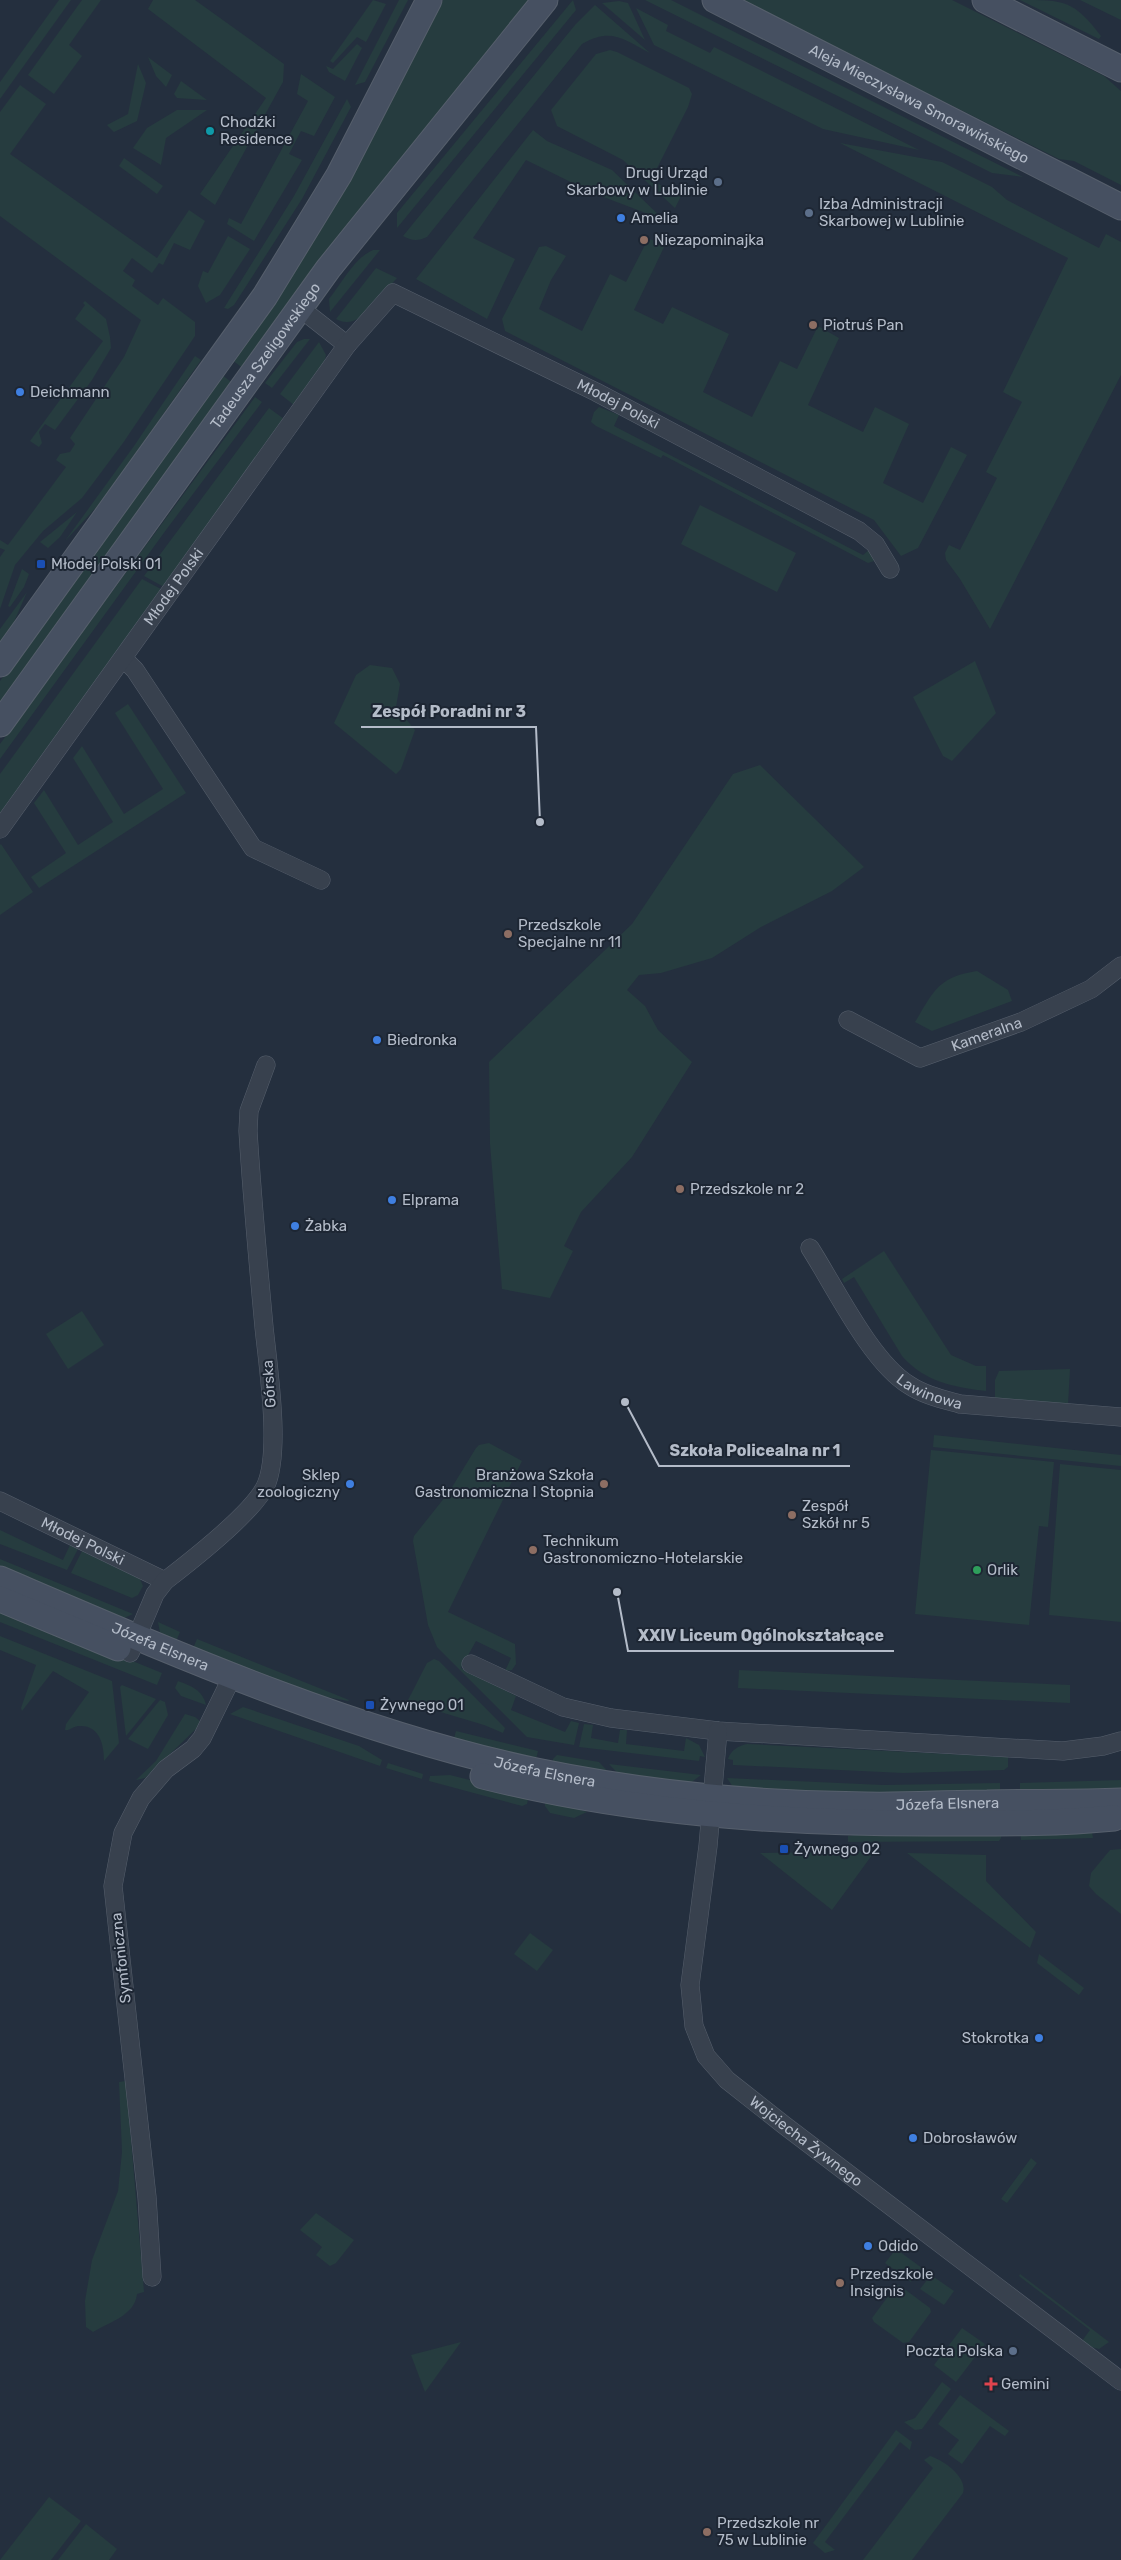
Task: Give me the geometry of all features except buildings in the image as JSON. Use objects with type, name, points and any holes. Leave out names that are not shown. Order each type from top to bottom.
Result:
[{"type":"street","points":[[0,664],[170,430],[278,275],[339,175],[429,0]]},
{"type":"street","name":"Tadeusza Szeligowskiego","points":[[0,724],[328,269],[545,0]]},
{"type":"street","name":"Aleja Mieczysława Smorawińskiego","points":[[716,0],[1121,207]]},
{"type":"street","points":[[985,0],[1110,64]]},
{"type":"street","name":"Młodej Polski","points":[[0,829],[347,345],[394,293],[553,371],[859,531],[875,544],[890,569]]},
{"type":"street","points":[[300,308],[347,345]]},
{"type":"street","points":[[123,658],[134,670],[253,848],[321,880]]},
{"type":"street","name":"Kameralna","points":[[848,1020],[920,1058],[1020,1022],[1091,989],[1121,966]]},
{"type":"street","name":"Górska","points":[[133,1645],[155,1594],[166,1581],[248,1509],[266,1485],[272,1468],[273,1450],[269,1382],[248,1131],[249,1111],[266,1065]]},
{"type":"street","name":"Lawinowa","points":[[810,1248],[872,1349],[896,1376],[920,1392],[960,1404],[1121,1417]]},
{"type":"street","name":"Młodej Polski","points":[[0,1501],[166,1581]]},
{"type":"street","name":"Józefa Elsnera","points":[[0,1579],[133,1645]]},
{"type":"street","name":"Józefa Elsnera","points":[[0,1599],[133,1645],[229,1685],[395,1749],[498,1780],[577,1797],[711,1806],[839,1822],[971,1822],[1121,1817]]},
{"type":"street","points":[[471,1664],[556,1704],[584,1713],[718,1731],[1063,1750],[1103,1746],[1121,1741]]},
{"type":"street","name":"Symfoniczna","points":[[152,2277],[147,2197],[113,1886],[123,1833],[141,1798],[166,1769],[193,1749],[202,1738],[229,1685]]},
{"type":"street","name":"Wojciecha Żywnego","points":[[718,1731],[690,1985],[694,2026],[710,2063],[784,2125],[1121,2381]]},
{"type":"street","name":"Józefa Elsnera","points":[[711,1806],[866,1806],[1121,1801]]},
{"type":"green space","points":[[59,0],[71,0],[0,99],[0,82]]},
{"type":"green space","points":[[82,0],[101,0],[69,45],[82,56],[54,94],[28,75]]},
{"type":"green space","points":[[153,0],[195,0],[284,64],[283,82],[215,205],[200,194],[266,98],[148,9]]},
{"type":"green space","points":[[373,0],[386,4],[366,42],[357,37],[333,63],[330,61]]},
{"type":"green space","points":[[399,0],[408,0],[365,82],[355,85]]},
{"type":"green space","points":[[443,0],[530,0],[244,369],[232,360],[359,159]]},
{"type":"green space","points":[[573,0],[576,10],[397,228],[397,213]]},
{"type":"green space","points":[[645,0],[671,0],[1023,177],[992,173]]},
{"type":"green space","points":[[740,0],[952,0],[1104,76],[1121,91],[1121,185],[1074,161],[1059,159]]},
{"type":"green space","points":[[1020,0],[1067,4],[1083,15],[1101,36],[1099,39]]},
{"type":"green space","points":[[1080,0],[1121,0],[1121,20]]},
{"type":"green space","points":[[619,1],[628,3],[645,40],[602,3]]},
{"type":"green space","points":[[595,5],[650,53],[617,37],[601,36],[582,44],[427,237],[415,240],[403,236],[575,25]]},
{"type":"green space","points":[[636,8],[668,25],[666,31],[710,53],[714,47],[919,150],[823,129],[654,45]]},
{"type":"green space","points":[[357,44],[362,48],[345,81],[329,72],[326,66],[333,69]]},
{"type":"green space","points":[[610,50],[689,88],[692,94],[688,107],[651,180],[681,196],[675,208],[623,160],[557,126],[551,110],[596,54]]},
{"type":"green space","points":[[148,57],[172,75],[166,87],[156,76]]},
{"type":"green space","points":[[138,64],[146,83],[137,121],[114,132],[107,125],[128,114]]},
{"type":"green space","points":[[301,74],[335,97],[314,136],[301,131],[289,154],[302,160],[254,241],[227,224],[229,218],[241,224],[308,101],[297,94]]},
{"type":"green space","points":[[181,81],[207,100],[177,98],[174,94]]},
{"type":"green space","points":[[20,85],[46,104],[10,154],[157,258],[189,210],[205,221],[190,250],[174,243],[163,265],[159,263],[152,273],[132,258],[123,271],[135,280],[132,286],[158,305],[163,298],[195,322],[195,336],[123,443],[82,498],[43,531],[15,565],[0,609],[0,557],[5,550],[0,548],[0,540],[8,545],[66,467],[56,460],[60,454],[70,452],[75,444],[70,438],[124,357],[141,320],[0,216],[0,112]]},
{"type":"green space","points":[[347,99],[351,107],[302,199],[234,305],[228,309],[224,308],[294,196]]},
{"type":"green space","points":[[177,110],[207,110],[166,138],[161,165],[133,148],[147,128]]},
{"type":"green space","points":[[533,130],[547,141],[612,170],[664,220],[593,193],[526,160],[473,238],[515,259],[487,319],[416,279]]},
{"type":"green space","points":[[840,143],[942,162],[992,187],[1007,200],[1099,248],[1106,234],[1121,242],[1121,375],[990,629],[960,579],[946,560],[945,553],[949,545],[960,550],[997,478],[986,472],[1022,402],[1003,392],[1068,258]]},
{"type":"green space","points":[[124,158],[163,186],[157,194],[119,166]]},
{"type":"green space","points":[[228,236],[250,249],[220,295],[206,303],[198,286],[203,271],[208,273]]},
{"type":"green space","points":[[648,239],[666,243],[634,310],[663,324],[672,307],[729,334],[703,392],[752,417],[780,361],[797,369],[818,326],[839,338],[808,405],[863,432],[875,407],[909,424],[883,483],[923,503],[951,447],[967,455],[918,548],[901,556],[874,520],[505,331],[502,319],[539,247],[546,246],[566,256],[551,280],[539,309],[582,331],[610,274],[626,282]]},
{"type":"green space","points":[[373,250],[380,250],[330,312],[329,299],[354,265]]},
{"type":"green space","points":[[376,268],[397,278],[370,310],[362,316],[354,321],[345,322],[336,319]]},
{"type":"green space","points":[[85,301],[106,319],[111,348],[92,380],[55,430],[45,424],[39,432],[42,443],[39,447],[30,441],[103,341],[75,319],[85,305],[83,303]]},
{"type":"green space","points":[[310,339],[272,388],[265,383],[297,342]]},
{"type":"green space","points":[[319,342],[326,355],[324,364],[294,405],[280,394]]},
{"type":"green space","points":[[195,356],[201,360],[104,499],[65,541],[134,446]]},
{"type":"green space","points":[[222,375],[234,384],[0,706],[0,681]]},
{"type":"green space","points":[[255,397],[262,402],[166,530],[0,759],[0,744]]},
{"type":"green space","points":[[599,407],[619,415],[614,426],[863,555],[870,549],[874,561],[868,563],[663,455],[661,458],[596,426],[591,422],[594,412]]},
{"type":"green space","points":[[269,408],[284,419],[164,587],[144,576]]},
{"type":"green space","points":[[700,505],[796,553],[777,592],[681,544]]},
{"type":"green space","points":[[77,512],[60,537],[48,548],[40,542]]},
{"type":"green space","points":[[22,569],[29,574],[24,587],[10,607],[8,606]]},
{"type":"green space","points":[[142,579],[161,589],[0,815],[0,774]]},
{"type":"green space","points":[[27,592],[10,631],[0,643],[0,629]]},
{"type":"green space","points":[[975,661],[996,713],[952,761],[943,756],[913,697]]},
{"type":"green space","points":[[370,665],[392,668],[400,684],[396,707],[415,730],[401,769],[396,774],[334,723],[356,675]]},
{"type":"green space","points":[[128,704],[186,793],[39,888],[31,877],[66,853],[34,803],[44,790],[78,845],[113,822],[73,758],[82,746],[124,814],[163,789],[115,713]]},
{"type":"green space","points":[[760,765],[864,867],[832,891],[761,927],[712,958],[661,973],[639,975],[627,990],[645,1006],[658,1030],[692,1062],[632,1157],[581,1212],[564,1246],[573,1251],[550,1298],[502,1289],[490,1144],[489,1062],[632,924],[733,774]]},
{"type":"green space","points":[[0,845],[33,892],[0,915]]},
{"type":"green space","points":[[977,971],[1008,990],[1012,1001],[932,1031],[915,1022],[933,994],[945,982],[954,977]]},
{"type":"green space","points":[[884,1251],[951,1355],[976,1366],[986,1366],[986,1391],[962,1388],[940,1382],[920,1372],[902,1356],[854,1277],[844,1283],[842,1279]]},
{"type":"green space","points":[[82,1311],[104,1345],[68,1369],[46,1334]]},
{"type":"green space","points":[[1070,1369],[1068,1405],[995,1401],[995,1380],[999,1371]]},
{"type":"green space","points":[[934,1435],[1121,1455],[1121,1466],[933,1447]]},
{"type":"green space","points":[[489,1443],[522,1461],[448,1612],[515,1644],[516,1664],[512,1670],[505,1671],[511,1658],[476,1641],[461,1668],[516,1696],[511,1710],[565,1732],[571,1721],[579,1723],[574,1745],[527,1737],[437,1647],[428,1625],[413,1541],[414,1536],[449,1492],[476,1448],[479,1445]]},
{"type":"green space","name":"Orlik","points":[[931,1450],[1054,1462],[1048,1527],[1039,1526],[1029,1625],[915,1614]]},
{"type":"green space","name":"Orlik","points":[[1060,1464],[1121,1470],[1121,1622],[1049,1615]]},
{"type":"green space","points":[[0,1530],[63,1560],[70,1545],[78,1549],[67,1570],[0,1544]]},
{"type":"green space","points":[[82,1551],[140,1579],[143,1586],[138,1595],[132,1598],[71,1573]]},
{"type":"green space","points":[[0,1559],[133,1614],[120,1620],[0,1574]]},
{"type":"green space","points":[[0,1607],[162,1673],[157,1685],[0,1622]]},
{"type":"green space","points":[[158,1622],[180,1632],[174,1646],[161,1638]]},
{"type":"green space","points":[[0,1636],[112,1681],[119,1743],[104,1761],[102,1743],[96,1732],[79,1726],[65,1730],[66,1724],[89,1692],[53,1671],[22,1711],[21,1708],[36,1665],[0,1650]]},
{"type":"green space","points":[[197,1639],[349,1700],[290,1690],[191,1653]]},
{"type":"green space","points":[[434,1659],[439,1661],[505,1728],[503,1733],[484,1725],[407,1702],[427,1663]]},
{"type":"green space","points":[[739,1670],[1070,1685],[1070,1703],[738,1688]]},
{"type":"green space","points":[[178,1681],[199,1692],[206,1705],[181,1696],[175,1688]]},
{"type":"green space","points":[[122,1685],[156,1699],[126,1736],[120,1687]]},
{"type":"green space","points":[[160,1700],[165,1702],[168,1715],[148,1749],[128,1739]]},
{"type":"green space","points":[[243,1707],[359,1746],[382,1760],[380,1766],[230,1714]]},
{"type":"green space","points":[[185,1714],[195,1717],[201,1722],[198,1727],[145,1778],[136,1780],[156,1761]]},
{"type":"green space","points":[[584,1724],[593,1725],[591,1738],[618,1743],[620,1730],[627,1730],[626,1744],[684,1751],[686,1738],[699,1745],[705,1757],[700,1756],[699,1761],[579,1747]]},
{"type":"green space","points":[[456,1731],[538,1751],[535,1765],[454,1738]]},
{"type":"green space","points":[[747,1744],[1008,1757],[1008,1767],[1004,1770],[903,1773],[733,1765],[733,1760],[728,1759],[731,1753],[738,1747]]},
{"type":"green space","points":[[557,1755],[599,1762],[613,1777],[552,1767],[553,1759]]},
{"type":"green space","points":[[388,1763],[423,1774],[422,1779],[386,1768]]},
{"type":"green space","points":[[609,1764],[701,1775],[689,1784],[623,1779]]},
{"type":"green space","points":[[450,1775],[529,1795],[527,1804],[522,1806],[429,1781],[430,1776]]},
{"type":"green space","points":[[727,1778],[883,1785],[1000,1783],[1000,1795],[896,1798],[733,1787]]},
{"type":"green space","points":[[1121,1780],[1121,1793],[1020,1797],[1020,1783]]},
{"type":"green space","points":[[545,1800],[551,1800],[587,1812],[574,1818],[550,1813],[545,1806]]},
{"type":"green space","points":[[1001,1827],[1001,1838],[999,1841],[848,1842],[848,1836],[884,1830]]},
{"type":"green space","points":[[1020,1827],[1092,1832],[1093,1838],[1021,1840]]},
{"type":"green space","points":[[1121,1849],[1121,1914],[1089,1886],[1091,1873],[1110,1850]]},
{"type":"green space","points":[[875,1851],[832,1910],[760,1853]]},
{"type":"green space","points":[[907,1853],[986,1855],[986,1881],[1036,1932],[1030,1948]]},
{"type":"green space","points":[[530,1933],[553,1950],[537,1971],[514,1954]]},
{"type":"green space","points":[[1039,1954],[1084,1988],[1079,1995],[1037,1963]]},
{"type":"green space","points":[[126,2081],[144,2292],[137,2294],[132,2307],[127,2313],[93,2332],[86,2327],[85,2301],[92,2260],[118,2191],[122,2152],[119,2082]]},
{"type":"green space","points":[[1031,2158],[1037,2163],[1007,2203],[1001,2199]]},
{"type":"green space","points":[[316,2213],[354,2240],[336,2263],[330,2266],[316,2255],[322,2247],[300,2230]]},
{"type":"green space","points":[[896,2249],[922,2268],[911,2282],[885,2263]]},
{"type":"green space","points":[[1020,2274],[1109,2342],[1099,2349],[1091,2347],[1082,2341],[1090,2330],[1019,2276]]},
{"type":"green space","points":[[931,2275],[954,2291],[944,2305],[920,2289]]},
{"type":"green space","points":[[899,2285],[930,2308],[931,2312],[909,2342],[903,2343],[874,2322],[872,2318],[895,2287]]},
{"type":"green space","points":[[962,2328],[985,2344],[956,2382],[934,2365]]},
{"type":"green space","points":[[461,2342],[425,2392],[411,2355]]},
{"type":"green space","points":[[942,2382],[951,2389],[922,2429],[915,2430],[904,2422],[915,2418]]},
{"type":"green space","points":[[960,2395],[1009,2431],[1005,2436],[990,2426],[962,2464],[948,2454],[959,2440],[938,2424]]},
{"type":"green space","points":[[896,2430],[912,2442],[910,2450],[900,2442],[825,2542],[835,2550],[825,2553],[813,2543]]},
{"type":"green space","points":[[930,2456],[942,2461],[954,2470],[962,2481],[963,2493],[912,2560],[863,2560],[933,2468],[924,2460]]},
{"type":"green space","points":[[49,2497],[81,2521],[51,2560],[0,2560]]},
{"type":"green space","points":[[86,2524],[117,2549],[109,2560],[58,2560]]},
{"type":"place","name":"Chodźki Residence","points":[[210,131]]},
{"type":"place","name":"Drugi Urząd Skarbowy w Lublinie","points":[[718,182]]},
{"type":"place","name":"Izba Administracji Skarbowej w Lublinie","points":[[809,213]]},
{"type":"place","name":"Amelia","points":[[621,218]]},
{"type":"place","name":"Niezapominajka","points":[[644,240]]},
{"type":"place","name":"Piotruś Pan","points":[[813,325]]},
{"type":"place","name":"Deichmann","points":[[20,392]]},
{"type":"place","name":"Młodej Polski 01","points":[[41,564]]},
{"type":"place","name":"Zespół Poradni nr 3","points":[[540,822]]},
{"type":"place","name":"Przedszkole Specjalne nr 11","points":[[508,934]]},
{"type":"place","name":"Biedronka","points":[[377,1040]]},
{"type":"place","name":"Przedszkole nr 2","points":[[680,1189]]},
{"type":"place","name":"Elprama","points":[[392,1200]]},
{"type":"place","name":"Żabka","points":[[295,1226]]},
{"type":"place","name":"Szkoła Policealna nr 1","points":[[625,1402]]},
{"type":"place","name":"Sklep zoologiczny","points":[[350,1484]]},
{"type":"place","name":"Branżowa Szkoła Gastronomiczna I Stopnia","points":[[604,1484]]},
{"type":"place","name":"Zespół Szkół nr 5","points":[[792,1515]]},
{"type":"place","name":"Technikum Gastronomiczno-Hotelarskie","points":[[533,1550]]},
{"type":"place","name":"Orlik","points":[[977,1570]]},
{"type":"place","name":"XXIV Liceum Ogólnokształcące","points":[[617,1592]]},
{"type":"place","name":"Żywnego 01","points":[[370,1705]]},
{"type":"place","name":"Żywnego 02","points":[[784,1849]]},
{"type":"place","name":"Stokrotka","points":[[1039,2038]]},
{"type":"place","name":"Dobrosławów","points":[[913,2138]]},
{"type":"place","name":"Odido","points":[[868,2246]]},
{"type":"place","name":"Przedszkole Insignis","points":[[840,2283]]},
{"type":"place","name":"Poczta Polska","points":[[1013,2351]]},
{"type":"place","name":"Gemini","points":[[991,2384]]},
{"type":"place","name":"Przedszkole nr 75 w Lublinie","points":[[707,2532]]}]
